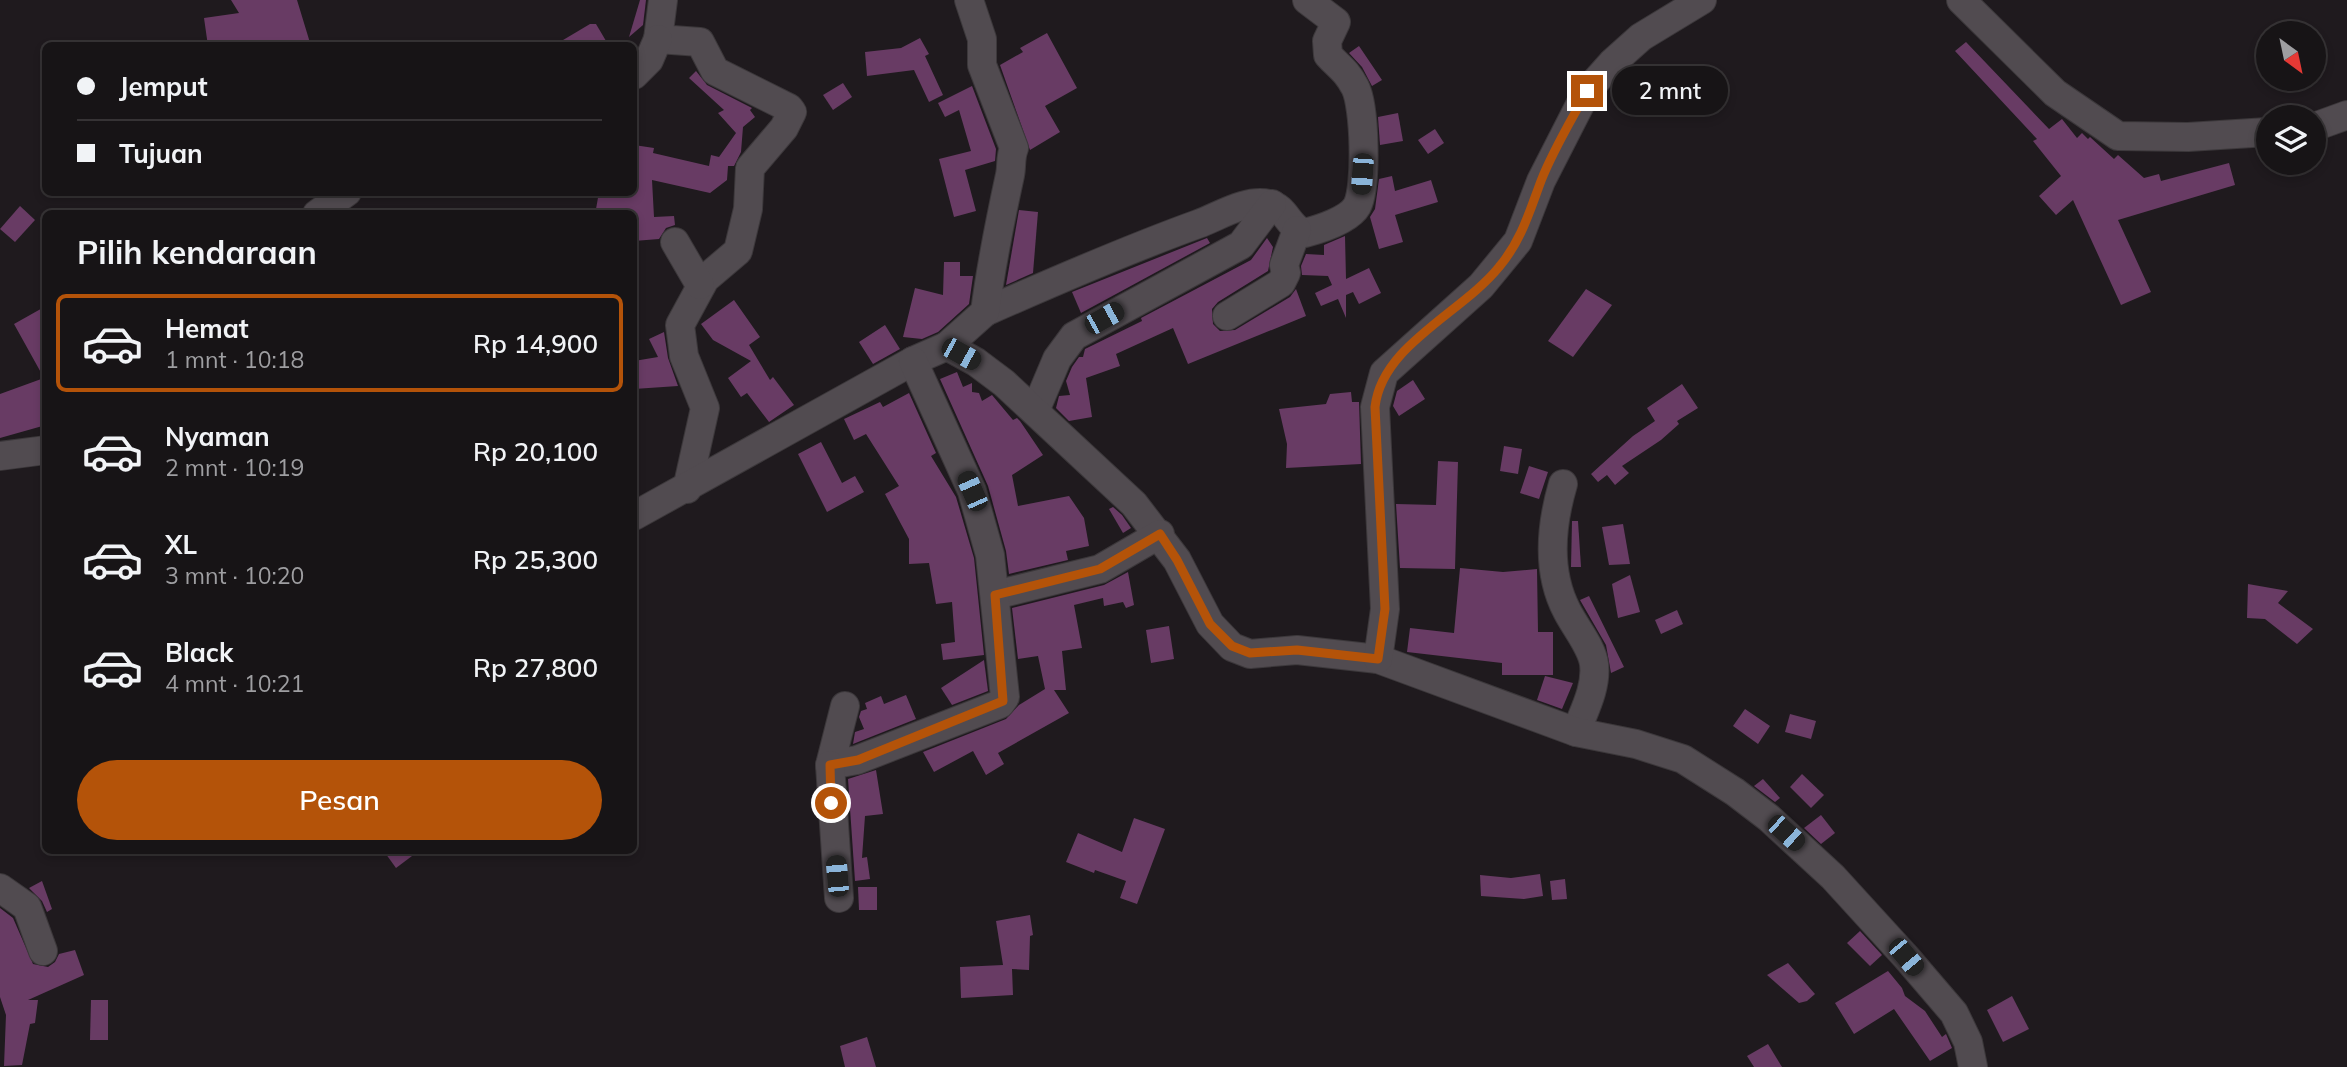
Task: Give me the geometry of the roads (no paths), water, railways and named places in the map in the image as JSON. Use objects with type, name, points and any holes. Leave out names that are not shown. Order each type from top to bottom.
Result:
[{"type":"street","points":[[637,73],[645,66],[658,39],[663,0]]},
{"type":"street","points":[[969,0],[982,39],[982,65],[1014,148],[1010,156],[1011,173],[995,238],[985,312]]},
{"type":"street","points":[[637,514],[913,361],[947,346],[985,312],[1245,205],[1272,204],[1280,209],[1297,230],[1305,233],[1355,209],[1360,196],[1364,148],[1357,90],[1341,64],[1328,52],[1328,37],[1336,23],[1307,0]]},
{"type":"street","points":[[1378,659],[1385,609],[1375,407],[1384,373],[1481,286],[1518,241],[1541,180],[1587,91],[1612,63],[1642,37],[1702,0]]},
{"type":"street","points":[[1961,0],[2055,93],[2118,136],[2256,133]]},
{"type":"street","points":[[658,39],[700,42],[715,71],[788,107],[792,112],[784,128],[752,164],[748,209],[737,251],[700,285],[684,313],[678,334],[705,408],[687,489]]},
{"type":"street","points":[[2326,123],[2347,115]]},
{"type":"street","points":[[1035,411],[1057,359],[1074,337],[1241,245],[1272,204]]},
{"type":"street","points":[[1227,316],[1281,283],[1286,273],[1284,264],[1297,230]]},
{"type":"street","points":[[675,242],[700,285]]},
{"type":"street","points":[[947,346],[976,362],[1035,411],[1134,504],[1160,534],[1177,560],[1210,624],[1232,646],[1250,653],[1297,650],[1378,659],[1576,732],[1636,744],[1683,759],[1769,818],[1833,877],[1954,1013],[1968,1042],[1973,1067]]},
{"type":"street","points":[[830,765],[858,760],[1003,701],[990,555],[972,491],[913,361]]},
{"type":"street","points":[[0,456],[42,451]]},
{"type":"street","points":[[1563,484],[1553,517],[1556,574],[1565,607],[1594,663],[1590,697],[1576,732]]},
{"type":"street","points":[[995,595],[1100,569],[1160,534]]},
{"type":"street","points":[[839,898],[830,765],[845,706]]},
{"type":"street","points":[[0,888],[27,907],[43,951]]}]
